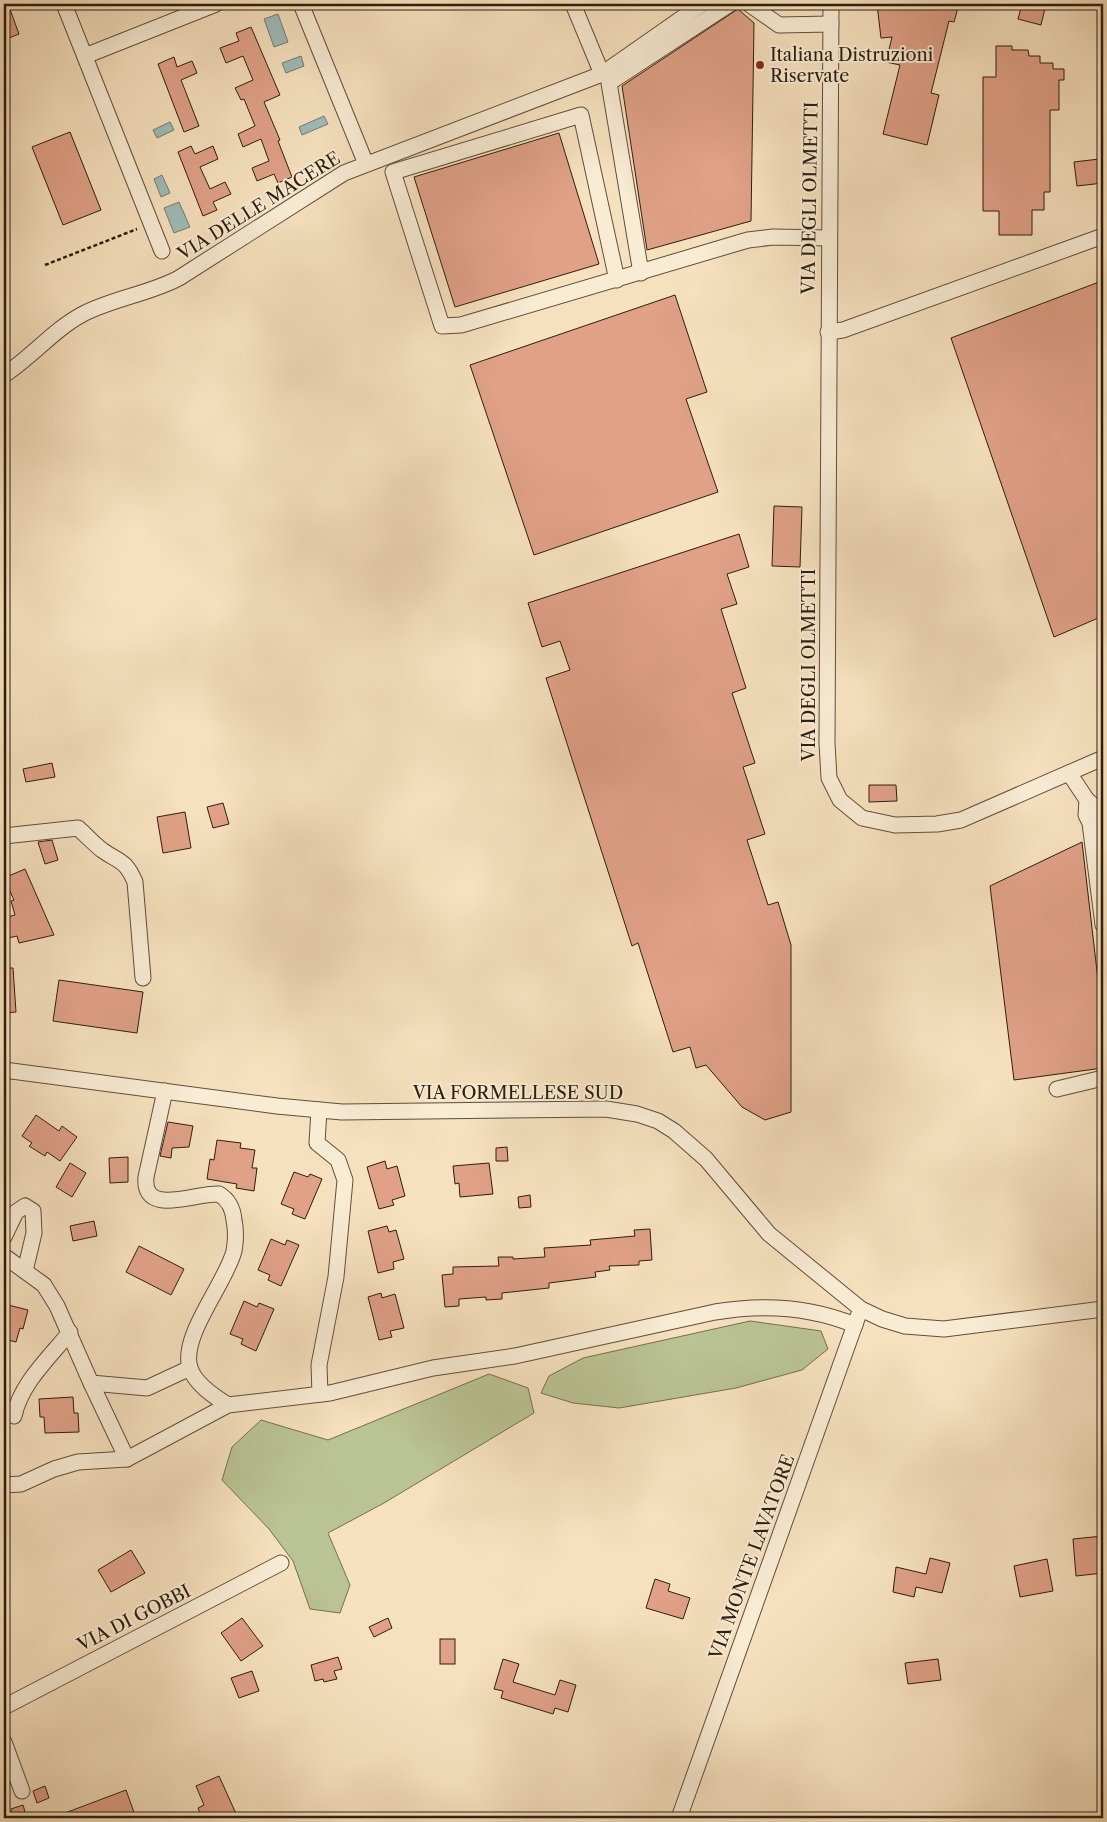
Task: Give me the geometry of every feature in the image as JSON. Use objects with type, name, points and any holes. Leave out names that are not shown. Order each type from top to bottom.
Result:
[{"type":"street","points":[[64,4],[162,251]]},
{"type":"street","points":[[85,56],[216,4]]},
{"type":"street","points":[[301,4],[366,164]]},
{"type":"street","points":[[574,4],[602,74]]},
{"type":"street","name":"VIA DELLE MACERE","points":[[4,374],[77,318],[114,300],[164,285],[179,278],[334,178],[602,74],[702,4]]},
{"type":"street","points":[[641,273],[609,83],[730,4]]},
{"type":"street","points":[[749,4],[779,25],[831,24]]},
{"type":"street","name":"VIA DEGLI OLMETTI","points":[[831,4],[827,743],[828,773],[834,791],[850,811],[868,821],[895,825],[937,824],[969,817],[1103,758]]},
{"type":"street","points":[[617,280],[581,116],[394,172],[442,326],[458,326],[617,280],[641,273],[748,240],[773,237],[829,238]]},
{"type":"street","points":[[828,332],[843,330],[1103,236]]},
{"type":"street","points":[[1069,773],[1087,800],[1099,810],[1103,837]]},
{"type":"street","points":[[1087,800],[1086,815],[1090,823],[1103,925]]},
{"type":"street","points":[[4,836],[78,828],[102,849],[122,860],[129,868],[135,882],[143,978]]},
{"type":"street","name":"VIA FORMELLESE SUD","points":[[4,1070],[342,1112],[606,1109],[637,1114],[658,1121],[686,1140],[706,1159],[769,1234],[861,1309],[905,1326],[944,1329],[1103,1309]]},
{"type":"street","points":[[1057,1090],[1103,1078]]},
{"type":"street","points":[[165,1091],[146,1177],[147,1191],[151,1196],[163,1200],[220,1194],[231,1207],[236,1231],[231,1260],[192,1341],[190,1368],[211,1394],[228,1405]]},
{"type":"street","points":[[319,1110],[317,1143],[338,1160],[345,1180],[336,1277],[319,1365],[320,1394]]},
{"type":"street","points":[[4,1237],[16,1212],[25,1206],[33,1211],[34,1233],[25,1271]]},
{"type":"street","points":[[4,1256],[44,1285],[70,1332],[91,1383],[127,1459]]},
{"type":"street","points":[[4,1485],[21,1484],[54,1469],[78,1462],[127,1459],[228,1405],[320,1394],[433,1368],[515,1356],[730,1310],[782,1309],[810,1311],[823,1313],[855,1325]]},
{"type":"street","name":"VIA MONTE LAVATORE","points":[[679,1818],[861,1309]]},
{"type":"street","points":[[14,1416],[18,1399],[29,1382],[70,1332]]},
{"type":"street","points":[[91,1383],[147,1388],[190,1368]]},
{"type":"street","name":"VIA DI GOBBI","points":[[4,1707],[281,1563]]},
{"type":"street","points":[[4,1742],[22,1791]]},
{"type":"path","points":[[45,265],[137,229]]},
{"type":"green space","points":[[750,1321],[821,1331],[828,1349],[802,1370],[736,1388],[619,1408],[573,1403],[541,1393],[549,1376],[583,1358]]},
{"type":"green space","points":[[489,1374],[528,1388],[534,1413],[384,1503],[328,1533],[350,1585],[340,1613],[310,1609],[293,1561],[269,1529],[222,1480],[232,1447],[261,1420],[328,1440]]},
{"type":"water","points":[[278,14],[288,42],[274,47],[264,19]]},
{"type":"water","points":[[301,56],[304,66],[286,73],[282,63]]},
{"type":"water","points":[[324,116],[328,124],[302,135],[299,127]]},
{"type":"water","points":[[170,122],[174,130],[157,138],[153,130]]},
{"type":"water","points":[[162,175],[170,193],[161,197],[154,179]]},
{"type":"water","points":[[179,202],[190,227],[174,233],[164,208]]},
{"type":"building","points":[[4,4],[8,4],[19,34],[4,40]]},
{"type":"building","points":[[877,4],[959,4],[954,22],[949,21],[931,93],[939,95],[927,145],[883,134],[900,65],[886,62],[892,37],[881,38]]},
{"type":"building","points":[[1022,4],[1046,4],[1041,25],[1018,19]]},
{"type":"building","points":[[738,9],[754,23],[751,221],[647,250],[622,86]]},
{"type":"building","points":[[251,27],[280,95],[264,102],[280,140],[278,141],[292,177],[278,183],[274,174],[257,181],[252,168],[269,161],[261,139],[243,147],[238,134],[255,126],[244,99],[241,100],[235,88],[253,80],[243,56],[226,63],[220,48],[239,41],[236,33]]},
{"type":"building","points":[[996,46],[1012,46],[1012,50],[1028,50],[1029,56],[1040,56],[1040,63],[1053,63],[1053,69],[1064,69],[1064,80],[1059,80],[1059,110],[1050,110],[1050,192],[1044,192],[1044,210],[1032,210],[1032,235],[999,235],[999,211],[983,211],[983,77],[996,77]]},
{"type":"building","points":[[174,57],[177,67],[192,61],[197,73],[181,80],[199,126],[184,132],[158,64]]},
{"type":"building","points":[[70,132],[101,210],[63,225],[32,147]]},
{"type":"building","points":[[559,133],[599,264],[455,307],[414,177]]},
{"type":"building","points":[[191,146],[195,154],[213,146],[218,159],[200,167],[210,189],[225,182],[231,194],[213,202],[217,210],[203,216],[178,152]]},
{"type":"building","points":[[1099,159],[1100,169],[1103,169],[1103,183],[1077,186],[1074,162]]},
{"type":"building","points":[[1099,282],[1103,294],[1103,616],[1054,637],[951,338]]},
{"type":"building","points":[[675,295],[707,392],[686,399],[718,492],[534,555],[470,365]]},
{"type":"building","points":[[774,506],[802,507],[800,567],[772,566]]},
{"type":"building","points":[[739,534],[749,567],[727,574],[737,604],[721,609],[746,688],[732,693],[755,763],[743,767],[765,834],[747,840],[768,905],[778,902],[791,945],[791,1112],[765,1120],[742,1107],[706,1065],[696,1068],[690,1047],[673,1052],[638,943],[632,946],[546,678],[570,670],[560,641],[542,647],[528,603]]},
{"type":"building","points":[[52,763],[55,777],[26,782],[23,769]]},
{"type":"building","points":[[869,785],[896,785],[897,801],[869,802]]},
{"type":"building","points":[[223,803],[229,824],[213,828],[207,807]]},
{"type":"building","points":[[185,812],[191,848],[163,853],[157,817]]},
{"type":"building","points":[[52,840],[58,860],[45,864],[38,842]]},
{"type":"building","points":[[1082,842],[1103,1023],[1103,1068],[1014,1080],[990,886]]},
{"type":"building","points":[[25,869],[54,935],[19,943],[17,936],[4,939],[4,918],[15,915],[11,901],[14,900],[4,878]]},
{"type":"building","points":[[4,968],[13,968],[16,1012],[4,1013]]},
{"type":"building","points":[[59,980],[143,992],[137,1033],[53,1021]]},
{"type":"building","points":[[36,1115],[59,1131],[62,1126],[77,1137],[60,1161],[47,1152],[45,1156],[29,1146],[32,1143],[22,1136]]},
{"type":"building","points":[[168,1122],[193,1126],[189,1147],[172,1148],[171,1158],[160,1156]]},
{"type":"building","points":[[217,1140],[241,1143],[240,1148],[255,1150],[252,1168],[257,1168],[254,1191],[236,1188],[237,1184],[207,1179],[210,1159],[214,1160]]},
{"type":"building","points":[[507,1147],[508,1161],[496,1161],[496,1148]]},
{"type":"building","points":[[128,1157],[128,1182],[110,1183],[109,1158]]},
{"type":"building","points":[[385,1161],[387,1169],[397,1166],[405,1196],[392,1200],[394,1205],[379,1209],[367,1167]]},
{"type":"building","points":[[70,1163],[86,1173],[72,1197],[56,1187]]},
{"type":"building","points":[[489,1163],[493,1194],[460,1197],[459,1183],[455,1184],[453,1166]]},
{"type":"building","points":[[294,1172],[308,1177],[310,1174],[322,1179],[305,1219],[292,1214],[294,1209],[281,1204]]},
{"type":"building","points":[[530,1195],[531,1207],[519,1208],[518,1197]]},
{"type":"building","points":[[94,1221],[97,1236],[73,1241],[70,1226]]},
{"type":"building","points":[[387,1226],[389,1232],[396,1230],[404,1259],[393,1262],[394,1269],[378,1273],[368,1231]]},
{"type":"building","points":[[650,1229],[652,1260],[639,1261],[639,1265],[609,1266],[610,1270],[595,1272],[596,1277],[549,1283],[549,1288],[502,1293],[502,1299],[486,1300],[486,1297],[459,1299],[459,1306],[445,1307],[442,1275],[453,1274],[453,1267],[499,1266],[498,1257],[513,1257],[513,1259],[545,1257],[544,1248],[591,1245],[590,1240],[635,1236],[634,1230]]},
{"type":"building","points":[[271,1239],[285,1245],[287,1240],[299,1245],[281,1286],[268,1280],[270,1275],[258,1270]]},
{"type":"building","points":[[139,1246],[184,1269],[171,1295],[126,1272]]},
{"type":"building","points":[[381,1293],[382,1298],[395,1294],[404,1328],[390,1331],[392,1337],[379,1340],[368,1297]]},
{"type":"building","points":[[244,1301],[257,1307],[259,1303],[274,1309],[256,1351],[241,1344],[243,1339],[230,1334]]},
{"type":"building","points":[[4,1304],[28,1310],[23,1329],[20,1328],[16,1342],[4,1339]]},
{"type":"building","points":[[73,1397],[74,1413],[78,1413],[79,1432],[45,1433],[44,1417],[40,1417],[39,1399]]},
{"type":"building","points":[[1103,1536],[1103,1573],[1076,1576],[1073,1539]]},
{"type":"building","points":[[131,1550],[145,1573],[111,1592],[98,1570]]},
{"type":"building","points":[[930,1558],[950,1563],[942,1593],[916,1587],[914,1597],[893,1592],[896,1567],[926,1574]]},
{"type":"building","points":[[1047,1559],[1053,1591],[1020,1597],[1014,1566]]},
{"type":"building","points":[[655,1579],[670,1584],[668,1591],[690,1598],[683,1619],[646,1608]]},
{"type":"building","points":[[242,1618],[263,1646],[241,1661],[221,1633]]},
{"type":"building","points":[[388,1618],[392,1628],[374,1637],[369,1627]]},
{"type":"building","points":[[440,1639],[455,1639],[455,1664],[440,1664]]},
{"type":"building","points":[[338,1657],[342,1669],[334,1671],[337,1679],[324,1682],[323,1679],[315,1681],[311,1665]]},
{"type":"building","points":[[503,1659],[519,1664],[513,1682],[555,1695],[560,1680],[576,1685],[568,1712],[555,1708],[553,1714],[501,1698],[503,1691],[494,1689]]},
{"type":"building","points":[[938,1659],[941,1680],[908,1684],[905,1663]]},
{"type":"building","points":[[252,1671],[259,1691],[239,1698],[231,1678]]},
{"type":"building","points":[[219,1776],[238,1818],[202,1818],[198,1808],[204,1805],[196,1786]]},
{"type":"building","points":[[45,1786],[49,1798],[37,1803],[33,1791]]},
{"type":"building","points":[[126,1790],[136,1818],[57,1818],[57,1816]]},
{"type":"building","points":[[23,1805],[27,1818],[13,1818],[11,1809]]},
{"type":"place","name":"Italiana Distruzioni Riservate","points":[[760,65]]}]
